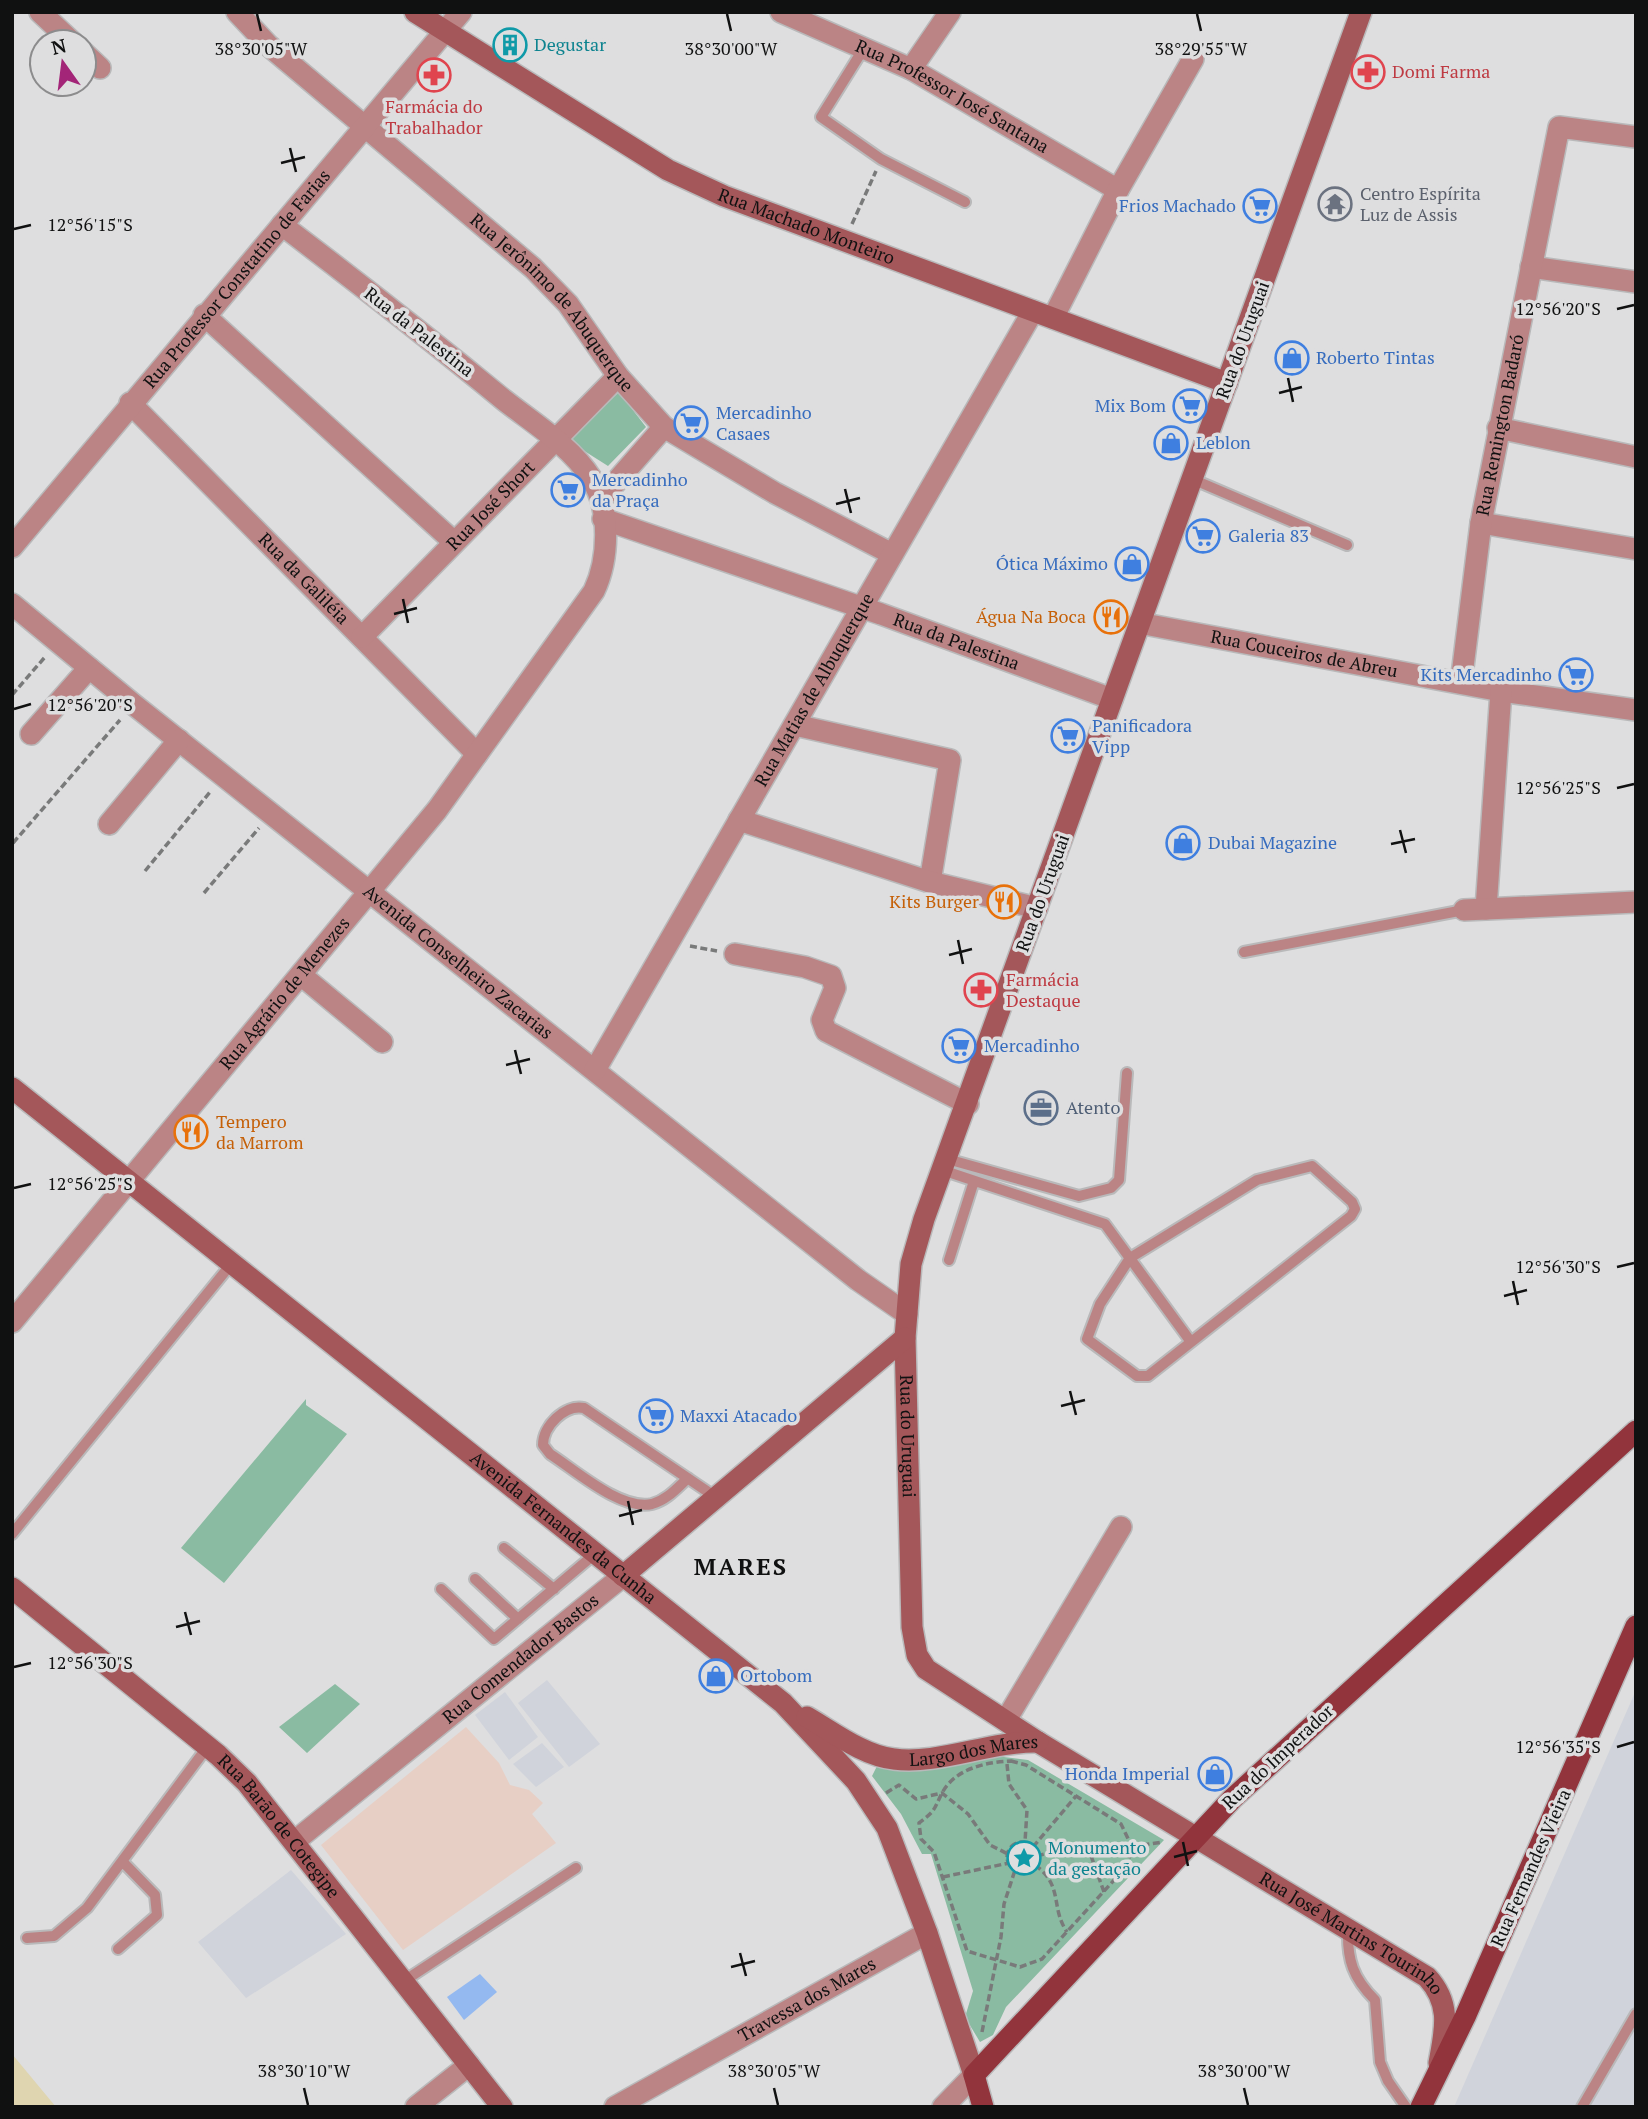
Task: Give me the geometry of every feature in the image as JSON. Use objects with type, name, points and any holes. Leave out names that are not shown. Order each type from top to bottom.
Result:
[{"type":"main road","name":"Rua do Imperador","points":[[974,2076],[1250,1781],[1636,1431]]},
{"type":"main road","name":"Rua Fernandes Vieira","points":[[1421,2107],[1465,2017],[1636,1626]]},
{"type":"main road","points":[[974,2076],[984,2107]]},
{"type":"street","points":[[40,12],[57,28]]},
{"type":"street","name":"Rua Jerônimo de Abuquerque","points":[[237,12],[268,45],[533,268],[568,304],[618,376],[664,427],[775,493],[892,554]]},
{"type":"street","name":"Rua Machado Monteiro","points":[[415,12],[667,170],[724,196],[1227,383]]},
{"type":"street","name":"Rua Professor Constatino de Farias","points":[[12,547],[130,403],[366,128],[461,12]]},
{"type":"street","name":"Rua Professor José Santana","points":[[781,12],[911,69],[1118,190]]},
{"type":"street","points":[[911,69],[950,12]]},
{"type":"street","name":"Rua do Uruguai","points":[[1038,1742],[926,1669],[917,1655],[912,1627],[905,1338],[911,1264],[1139,623],[1362,12]]},
{"type":"street","name":"Rua Matias de Albuquerque","points":[[595,1070],[892,554],[1043,314],[1193,59]]},
{"type":"street","name":"Rua Remington Badaró","points":[[1461,683],[1481,523],[1559,127],[1636,137]]},
{"type":"street","name":"Rua da Palestina","points":[[282,225],[420,331],[555,441]]},
{"type":"street","points":[[1531,267],[1636,282]]},
{"type":"street","points":[[204,315],[454,542]]},
{"type":"street","name":"Rua José Short","points":[[362,637],[618,376]]},
{"type":"street","name":"Rua da Galiléia","points":[[130,403],[477,754]]},
{"type":"street","points":[[602,509],[664,427]]},
{"type":"street","points":[[1498,428],[1636,457]]},
{"type":"street","name":"Rua Agrário de Menezes","points":[[12,1322],[371,892],[477,754],[594,591],[605,558],[602,509],[579,463],[555,441]]},
{"type":"street","name":"Rua da Palestina","points":[[602,509],[1112,699]]},
{"type":"street","points":[[1481,523],[1636,549]]},
{"type":"street","name":"Avenida Conselheiro Zacarias","points":[[12,604],[132,704],[858,1280],[907,1314]]},
{"type":"street","name":"Rua Couceiros de Abreu","points":[[1139,623],[1500,691],[1636,710]]},
{"type":"street","points":[[31,733],[89,668]]},
{"type":"street","points":[[1486,909],[1500,691]]},
{"type":"street","points":[[795,726],[950,760],[952,767],[930,882]]},
{"type":"street","points":[[109,824],[179,740]]},
{"type":"street","points":[[738,820],[930,882],[1037,908]]},
{"type":"street","points":[[1464,911],[1636,902]]},
{"type":"street","points":[[735,954],[805,967],[831,976],[835,988],[822,1020],[826,1031],[968,1104]]},
{"type":"street","points":[[301,975],[382,1042]]},
{"type":"street","name":"Avenida Fernandes da Cunha","points":[[12,1088],[783,1703],[839,1761],[873,1802],[895,1847],[927,1933],[974,2076]]},
{"type":"street","name":"Rua Comendador Bastos","points":[[295,1841],[623,1576],[905,1338]]},
{"type":"street","points":[[1006,1720],[1121,1527]]},
{"type":"street","name":"Rua Barão de Cotegipe","points":[[12,1588],[208,1746],[247,1783],[502,2107]]},
{"type":"street","name":"Largo dos Mares","points":[[783,1703],[877,1755],[893,1759],[913,1760],[1013,1742],[1038,1742],[1196,1837]]},
{"type":"street","name":"Rua José Martins Tourinho","points":[[1196,1837],[1427,1977],[1438,1989],[1447,2020],[1439,2066]]},
{"type":"street","name":"Travessa dos Mares","points":[[615,2107],[927,1933]]},
{"type":"street","points":[[416,2107],[469,2065]]},
{"type":"street","name":"Rua do Imperador","points":[[943,2107],[974,2076]]},
{"type":"lane","points":[[864,48],[821,117],[881,159],[965,202]]},
{"type":"lane","points":[[1192,479],[1347,545]]},
{"type":"lane","points":[[1244,952],[1464,911]]},
{"type":"lane","points":[[944,1165],[1079,1196],[1111,1188],[1119,1180],[1127,1073]]},
{"type":"lane","points":[[944,1165],[974,1181],[1105,1224],[1191,1342]]},
{"type":"lane","points":[[1306,1167],[1318,1170],[1352,1202],[1355,1209],[1351,1216],[1191,1342],[1143,1378],[1090,1344],[1087,1333],[1100,1304],[1130,1258],[1257,1180],[1306,1167]]},
{"type":"lane","points":[[948,1259],[974,1181]]},
{"type":"lane","points":[[12,1534],[232,1263]]},
{"type":"lane","points":[[688,1478],[670,1495],[655,1503],[640,1506],[622,1501],[550,1454],[543,1445],[543,1436],[565,1410],[573,1406],[584,1408],[688,1478],[717,1498]]},
{"type":"lane","points":[[504,1548],[554,1589]]},
{"type":"lane","points":[[441,1589],[491,1639],[497,1638],[596,1553]]},
{"type":"lane","points":[[475,1579],[518,1619]]},
{"type":"lane","points":[[27,1938],[54,1936],[86,1908],[208,1746]]},
{"type":"lane","points":[[118,1949],[157,1915],[155,1895],[122,1861]]},
{"type":"lane","points":[[404,1982],[576,1868]]},
{"type":"lane","points":[[1348,1928],[1347,1955],[1351,1968],[1361,1985],[1376,2000],[1380,2062],[1388,2081],[1406,2107]]},
{"type":"lane","points":[[1582,2107],[1636,2014]]},
{"type":"path","points":[[845,241],[881,159]]},
{"type":"path","points":[[12,695],[48,653]]},
{"type":"path","points":[[13,843],[132,704]]},
{"type":"path","points":[[145,871],[224,775]]},
{"type":"path","points":[[204,893],[263,824]]},
{"type":"path","points":[[670,942],[735,954]]},
{"type":"path","points":[[1007,1761],[1009,1784],[1027,1810],[1025,1842]]},
{"type":"path","points":[[1007,1761],[1026,1765],[1121,1824],[1132,1847],[1127,1866],[1067,1932],[1032,1965],[1020,1967],[996,1962],[967,1951],[934,1852],[921,1839],[919,1823],[937,1809],[942,1793],[955,1776],[968,1769],[1007,1761]]},
{"type":"path","points":[[873,1802],[899,1785],[916,1799],[942,1793]]},
{"type":"path","points":[[942,1793],[968,1814],[990,1845],[1008,1854]]},
{"type":"path","points":[[1033,1847],[1076,1796]]},
{"type":"path","points":[[1037,1856],[1066,1848],[1090,1853],[1196,1837]]},
{"type":"path","points":[[1025,1842],[1033,1847],[1037,1856],[1035,1865],[1028,1871],[1015,1870],[1009,1863],[1008,1854],[1016,1843],[1025,1842]]},
{"type":"path","points":[[1090,1853],[1104,1893]]},
{"type":"path","points":[[943,1877],[1009,1863]]},
{"type":"path","points":[[1035,1865],[1053,1883],[1062,1923],[1067,1932]]},
{"type":"path","points":[[981,2038],[996,1962],[1006,1890],[1015,1870]]},
{"type":"shaded area","points":[[547,1680],[600,1744],[569,1767],[518,1703]]},
{"type":"shaded area","points":[[1636,1690],[1636,2107],[1454,2107]]},
{"type":"shaded area","points":[[505,1692],[538,1737],[509,1760],[475,1715]]},
{"type":"shaded area","points":[[466,1727],[499,1763],[510,1785],[529,1790],[543,1803],[532,1814],[556,1843],[403,1950],[321,1845]]},
{"type":"shaded area","points":[[542,1743],[564,1767],[536,1787],[513,1764]]},
{"type":"shaded area","points":[[291,1870],[346,1934],[246,1998],[198,1942]]},
{"type":"green space","points":[[619,392],[646,427],[608,466],[567,440]]},
{"type":"green space","points":[[306,1399],[306,1405],[347,1434],[224,1583],[181,1548]]},
{"type":"green space","points":[[335,1684],[360,1704],[307,1753],[279,1727]]},
{"type":"green space","points":[[996,1756],[1028,1760],[1164,1840],[1006,2007],[993,2035],[980,2042],[965,2017],[973,1991],[931,1854],[922,1854],[901,1814],[872,1776],[878,1764]]},
{"type":"sand","points":[[12,2054],[56,2107],[12,2107]]},
{"type":"water","points":[[480,1974],[497,1992],[464,2020],[447,1997]]},
{"type":"place","name":"Degustar","points":[[510,45]]},
{"type":"place","name":"Domi Farma","points":[[1368,72]]},
{"type":"place","name":"Farmácia do Trabalhador","points":[[434,75]]},
{"type":"place","name":"Centro Espírita Luz de Assis","points":[[1335,204]]},
{"type":"place","name":"Frios Machado","points":[[1260,206]]},
{"type":"place","name":"Roberto Tintas","points":[[1292,358]]},
{"type":"place","name":"Mix Bom","points":[[1190,406]]},
{"type":"place","name":"Mercadinho Casaes","points":[[691,423]]},
{"type":"place","name":"Leblon","points":[[1171,443]]},
{"type":"place","name":"Mercadinho da Praça","points":[[568,490]]},
{"type":"place","name":"Galeria 83","points":[[1203,536]]},
{"type":"place","name":"Ótica Máximo","points":[[1132,564]]},
{"type":"place","name":"Água Na Boca","points":[[1111,617]]},
{"type":"place","name":"Kits Mercadinho","points":[[1576,675]]},
{"type":"place","name":"Panificadora Vipp","points":[[1068,736]]},
{"type":"place","name":"Dubai Magazine","points":[[1183,843]]},
{"type":"place","name":"Kits Burger","points":[[1004,902]]},
{"type":"place","name":"Farmácia Destaque","points":[[981,990]]},
{"type":"place","name":"Mercadinho","points":[[959,1046]]},
{"type":"place","name":"Atento","points":[[1041,1108]]},
{"type":"place","name":"Tempero da Marrom","points":[[191,1132]]},
{"type":"place","name":"Maxxi Atacado","points":[[656,1416]]},
{"type":"place","name":"Ortobom","points":[[716,1676]]},
{"type":"place","name":"Honda Imperial","points":[[1215,1774]]},
{"type":"place","name":"Monumento da gestação","points":[[1024,1858]]},
{"type":"district","name":"MARES","points":[[741,1567]]}]
